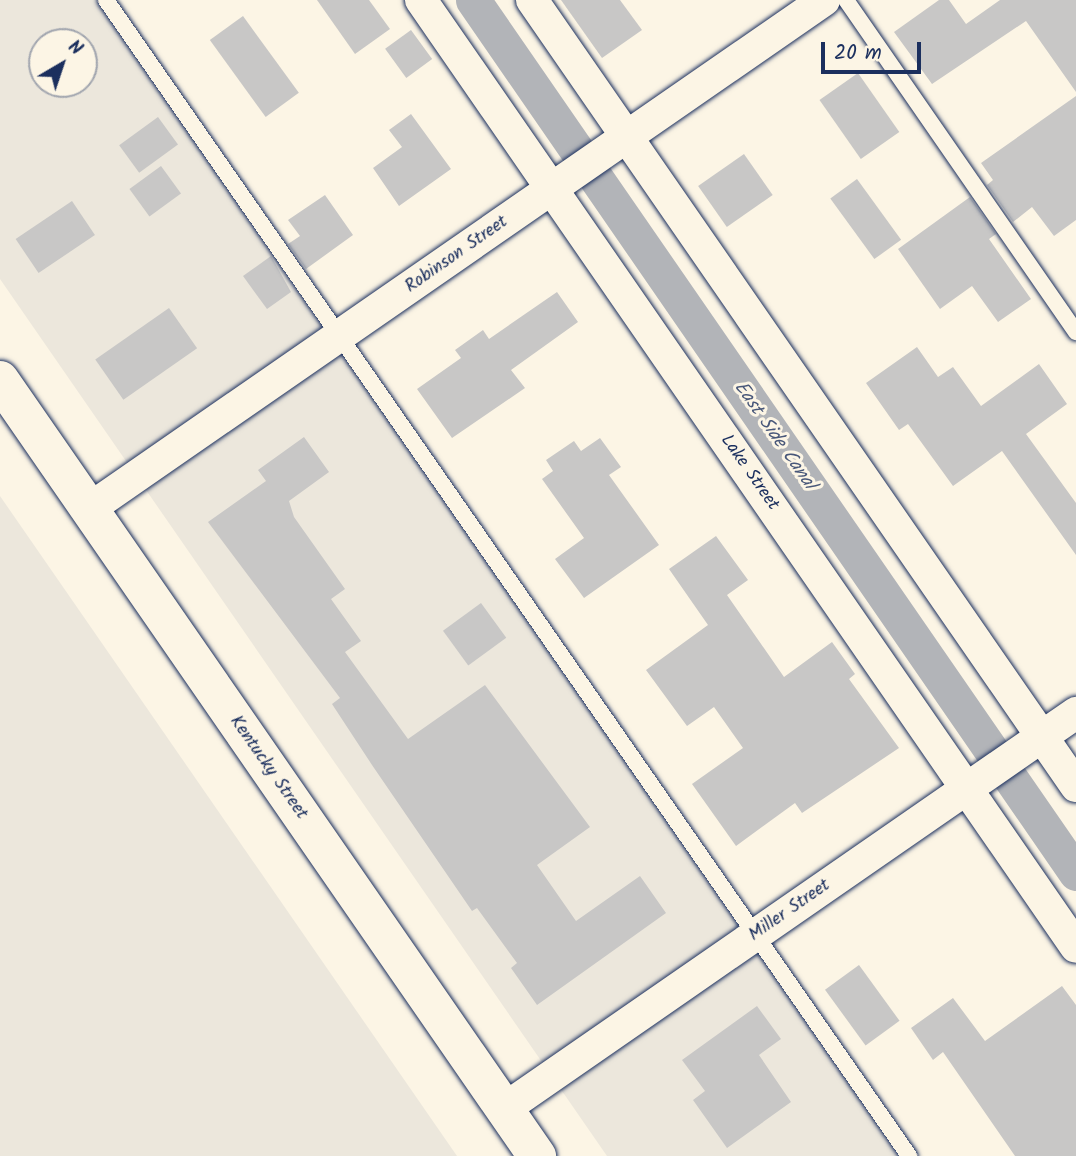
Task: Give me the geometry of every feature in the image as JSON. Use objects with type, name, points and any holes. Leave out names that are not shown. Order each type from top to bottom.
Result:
[{"type":"street","name":"Lake Street","points":[[421,0],[1076,947]]},
{"type":"street","points":[[532,0],[1076,786]]},
{"type":"street","name":"Robinson Street","points":[[89,509],[824,0]]},
{"type":"street","name":"Kentucky Street","points":[[0,380],[537,1156]]},
{"type":"street","name":"Miller Street","points":[[504,1109],[1076,713]]},
{"type":"lane","points":[[106,0],[909,1156]]},
{"type":"lane","points":[[846,0],[1076,332]]},
{"type":"shaded area","points":[[0,0],[110,0],[907,1156],[607,1156],[0,279]]},
{"type":"shaded area","points":[[0,496],[457,1156],[0,1156]]},
{"type":"building","points":[[317,0],[369,0],[390,29],[355,54]]},
{"type":"building","points":[[561,0],[620,0],[642,30],[602,58]]},
{"type":"building","points":[[939,0],[949,0],[966,24],[1000,0],[1076,0],[1076,92],[1026,21],[932,84],[894,32]]},
{"type":"building","points":[[243,16],[299,93],[266,117],[210,40]]},
{"type":"building","points":[[411,30],[432,59],[406,78],[385,49]]},
{"type":"building","points":[[858,73],[899,132],[861,159],[819,100]]},
{"type":"building","points":[[1076,96],[1076,220],[1054,236],[1032,207],[1013,222],[987,185],[993,180],[981,163]]},
{"type":"building","points":[[411,114],[451,169],[399,206],[373,168],[402,147],[389,130]]},
{"type":"building","points":[[158,117],[178,145],[139,173],[119,145]]},
{"type":"building","points":[[744,154],[773,195],[727,227],[698,186]]},
{"type":"building","points":[[161,166],[181,194],[149,216],[129,189]]},
{"type":"building","points":[[857,179],[901,240],[874,259],[830,198]]},
{"type":"building","points":[[325,195],[353,235],[306,269],[288,244],[300,236],[288,220]]},
{"type":"building","points":[[970,197],[996,234],[989,239],[1031,299],[998,322],[972,286],[940,309],[898,249]]},
{"type":"building","points":[[72,201],[95,235],[39,273],[16,239]]},
{"type":"building","points":[[271,256],[291,292],[267,309],[243,276]]},
{"type":"building","points":[[557,292],[578,322],[511,370],[525,388],[452,438],[417,389],[461,358],[455,350],[483,330],[489,339]]},
{"type":"building","points":[[169,308],[197,348],[123,400],[95,360]]},
{"type":"building","points":[[917,347],[938,377],[953,367],[981,406],[1039,364],[1067,404],[1026,434],[1076,503],[1076,555],[1002,451],[953,486],[908,424],[899,430],[866,383]]},
{"type":"building","points":[[304,437],[329,472],[289,501],[294,517],[345,589],[331,599],[361,641],[345,652],[408,739],[485,685],[590,827],[537,865],[576,921],[640,876],[666,913],[537,1005],[511,968],[517,963],[477,908],[472,911],[332,704],[340,698],[208,522],[266,481],[258,470]]},
{"type":"building","points":[[600,438],[621,467],[609,475],[659,545],[584,598],[555,559],[584,538],[542,479],[553,471],[546,460],[574,441],[581,451]]},
{"type":"building","points":[[716,536],[748,580],[727,595],[784,677],[832,642],[855,674],[849,679],[899,748],[802,813],[795,803],[736,846],[692,784],[743,748],[714,707],[687,726],[646,670],[708,625],[669,569]]},
{"type":"building","points":[[481,603],[506,638],[468,665],[443,631]]},
{"type":"building","points":[[859,965],[900,1021],[866,1046],[825,990]]},
{"type":"building","points":[[1062,986],[1076,1005],[1076,1156],[1015,1156],[943,1052],[933,1060],[911,1028],[953,998],[985,1041]]},
{"type":"building","points":[[757,1006],[781,1039],[759,1055],[791,1102],[727,1148],[693,1100],[705,1091],[682,1060]]},
{"type":"waterway","name":"East Side Canal","points":[[473,0],[1076,873]]}]
